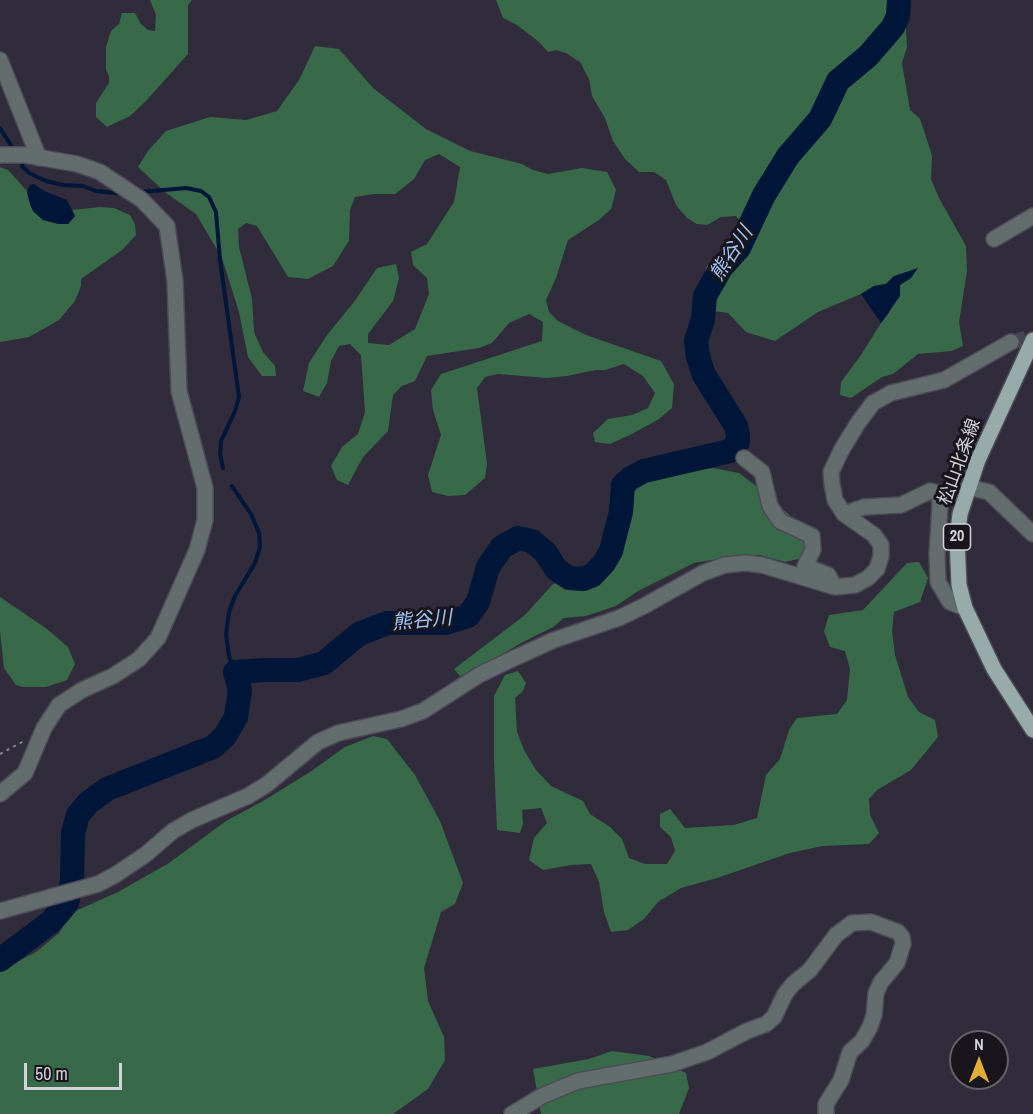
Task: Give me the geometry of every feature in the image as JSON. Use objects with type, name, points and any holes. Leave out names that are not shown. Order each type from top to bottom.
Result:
[{"type":"main road","name":"松山北条線","points":[[1033,340],[1019,367],[968,487],[960,514],[957,539],[959,585],[965,608],[994,669],[1033,730]]},
{"type":"street","points":[[0,60],[32,156]]},
{"type":"street","points":[[0,794],[25,773],[44,728],[59,705],[139,659],[158,638],[197,550],[205,520],[205,488],[179,392],[176,281],[167,226],[142,200],[100,172],[77,164],[32,156],[1,155]]},
{"type":"street","points":[[994,239],[1033,216]]},
{"type":"street","points":[[0,911],[98,884],[115,875],[173,831],[192,820],[248,796],[266,785],[318,742],[338,733],[401,719],[423,711],[479,675],[554,640],[619,618],[703,573],[725,565],[745,562],[835,587],[855,585],[868,578],[877,569],[881,556],[880,545],[874,535],[844,514],[835,501],[831,472],[847,440],[873,403],[891,393],[944,380],[1011,342]]},
{"type":"street","points":[[744,458],[762,472],[770,506],[780,520],[812,536],[813,550],[805,566],[828,575],[835,587]]},
{"type":"street","points":[[968,487],[989,492],[1033,534]]},
{"type":"street","points":[[844,514],[864,507],[901,505],[930,491],[939,493],[938,582],[950,602],[965,608]]},
{"type":"street","points":[[512,1114],[542,1096],[578,1081],[672,1064],[707,1052],[747,1031],[766,1024],[774,1017],[784,994],[810,970],[836,935],[852,923],[871,922],[898,932],[903,944],[897,963],[881,982],[876,993],[874,1015],[870,1027],[862,1041],[850,1052],[841,1080],[826,1104],[826,1114]]},
{"type":"green space","points":[[150,0],[192,0],[188,5],[188,54],[130,116],[107,127],[96,117],[96,103],[109,83],[106,70],[106,47],[111,31],[119,24],[122,13],[135,13],[141,24],[148,30],[155,31],[156,15]]},
{"type":"green space","points":[[496,0],[904,0],[907,47],[902,63],[910,110],[920,119],[930,149],[931,179],[966,246],[967,271],[959,322],[963,346],[952,351],[918,354],[893,374],[882,377],[851,398],[840,395],[841,382],[900,296],[900,285],[911,277],[894,276],[886,284],[874,286],[818,312],[775,341],[746,332],[728,313],[714,311],[703,306],[702,287],[707,265],[732,254],[743,236],[743,225],[736,216],[721,217],[707,225],[697,224],[687,218],[676,205],[666,180],[654,172],[639,172],[625,159],[613,141],[605,118],[592,96],[589,79],[580,62],[566,53],[556,50],[548,52],[517,25],[503,18]]},
{"type":"green space","points":[[315,46],[339,49],[373,88],[426,129],[470,151],[522,164],[548,174],[582,168],[607,172],[616,190],[611,209],[599,220],[568,240],[556,278],[546,300],[549,312],[558,321],[586,335],[661,361],[674,384],[672,408],[659,419],[610,444],[595,442],[593,433],[608,419],[632,415],[648,408],[655,393],[643,376],[624,364],[605,370],[547,378],[498,374],[485,377],[477,388],[487,464],[485,478],[465,495],[448,496],[432,492],[428,475],[441,435],[433,410],[431,390],[441,374],[542,341],[543,322],[529,314],[509,323],[492,343],[479,348],[427,356],[415,381],[402,386],[393,395],[388,431],[363,457],[348,485],[337,480],[331,466],[342,447],[358,434],[365,412],[361,355],[350,344],[339,346],[331,361],[327,383],[319,397],[303,391],[309,363],[377,268],[396,264],[399,278],[393,301],[368,334],[368,343],[389,345],[415,329],[429,294],[427,278],[413,265],[411,252],[427,244],[454,202],[460,167],[439,154],[425,160],[414,179],[395,194],[355,197],[350,210],[349,241],[333,266],[308,279],[288,277],[257,226],[246,223],[238,229],[239,247],[252,299],[254,332],[263,352],[275,366],[276,376],[262,376],[248,357],[239,312],[222,258],[196,214],[166,193],[138,167],[148,151],[166,131],[210,117],[246,120],[277,111],[299,80]]},
{"type":"green space","points":[[0,167],[8,170],[27,191],[33,211],[43,220],[68,224],[75,216],[72,210],[114,208],[130,215],[135,224],[136,235],[122,250],[81,279],[81,286],[75,301],[59,320],[29,337],[0,342]]},
{"type":"green space","points":[[713,468],[739,473],[797,522],[807,537],[806,550],[802,558],[785,562],[759,555],[694,563],[638,591],[616,606],[586,616],[564,618],[553,627],[473,672],[460,676],[454,669],[525,615],[552,585],[581,571],[598,558],[615,529],[628,492],[644,480]]},
{"type":"green space","points":[[919,562],[928,578],[920,602],[894,612],[892,631],[895,655],[908,697],[919,712],[935,720],[938,737],[911,770],[877,790],[869,799],[870,815],[879,833],[869,844],[822,846],[790,853],[681,888],[658,902],[644,919],[628,930],[611,932],[604,912],[599,882],[591,864],[543,870],[529,860],[534,838],[547,823],[541,808],[522,810],[523,824],[520,833],[497,830],[494,696],[505,675],[518,671],[526,683],[523,691],[515,698],[517,732],[524,750],[536,770],[551,786],[583,801],[590,814],[610,827],[622,839],[629,858],[645,864],[667,864],[675,851],[671,837],[660,827],[660,814],[670,809],[685,828],[734,825],[757,818],[766,775],[780,759],[789,730],[797,718],[837,714],[847,700],[850,669],[845,651],[830,647],[824,631],[829,615],[863,610],[907,563]]},
{"type":"green space","points":[[0,597],[47,629],[68,647],[75,664],[67,680],[46,687],[16,685],[4,668],[0,631]]},
{"type":"green space","points":[[373,736],[387,739],[415,775],[440,821],[463,883],[455,904],[441,912],[424,968],[428,1001],[444,1037],[445,1060],[428,1089],[393,1114],[0,1114],[0,971],[36,952],[59,933],[69,914],[118,892],[169,863],[226,821],[310,772],[345,747]]},
{"type":"green space","points":[[612,1051],[649,1056],[686,1073],[689,1088],[679,1114],[541,1114],[533,1069],[589,1059]]},
{"type":"water","points":[[34,184],[44,191],[67,200],[75,216],[68,224],[43,220],[33,211],[27,191],[30,185]]},
{"type":"water","points":[[918,268],[911,278],[900,285],[900,296],[881,323],[861,294],[874,286],[886,284],[894,276]]},
{"type":"waterway","name":"熊谷川","points":[[0,960],[52,921],[67,903],[72,882],[73,833],[78,815],[88,803],[107,789],[213,747],[225,736],[236,717],[240,690],[235,672],[298,670],[324,663],[359,634],[387,623],[445,623],[468,616],[478,602],[488,567],[502,547],[518,538],[532,541],[546,553],[556,569],[569,578],[583,579],[593,575],[611,551],[621,512],[623,485],[644,471],[730,451],[738,442],[736,426],[704,375],[698,357],[696,341],[703,319],[705,296],[721,268],[739,248],[764,195],[788,156],[820,119],[838,81],[868,56],[893,27],[898,16],[899,0]]},
{"type":"waterway","points":[[0,128],[14,150]]},
{"type":"waterway","points":[[19,159],[29,173],[46,181],[124,194]]},
{"type":"waterway","points":[[140,192],[186,188],[201,191],[209,197],[216,212],[220,260],[239,397],[221,441],[220,454],[223,468]]},
{"type":"waterway","points":[[232,486],[251,514],[259,533],[260,547],[255,563],[235,596],[229,612],[226,634],[229,656],[235,672]]},
{"type":"tunnel","points":[[1011,342],[1033,337]]}]
